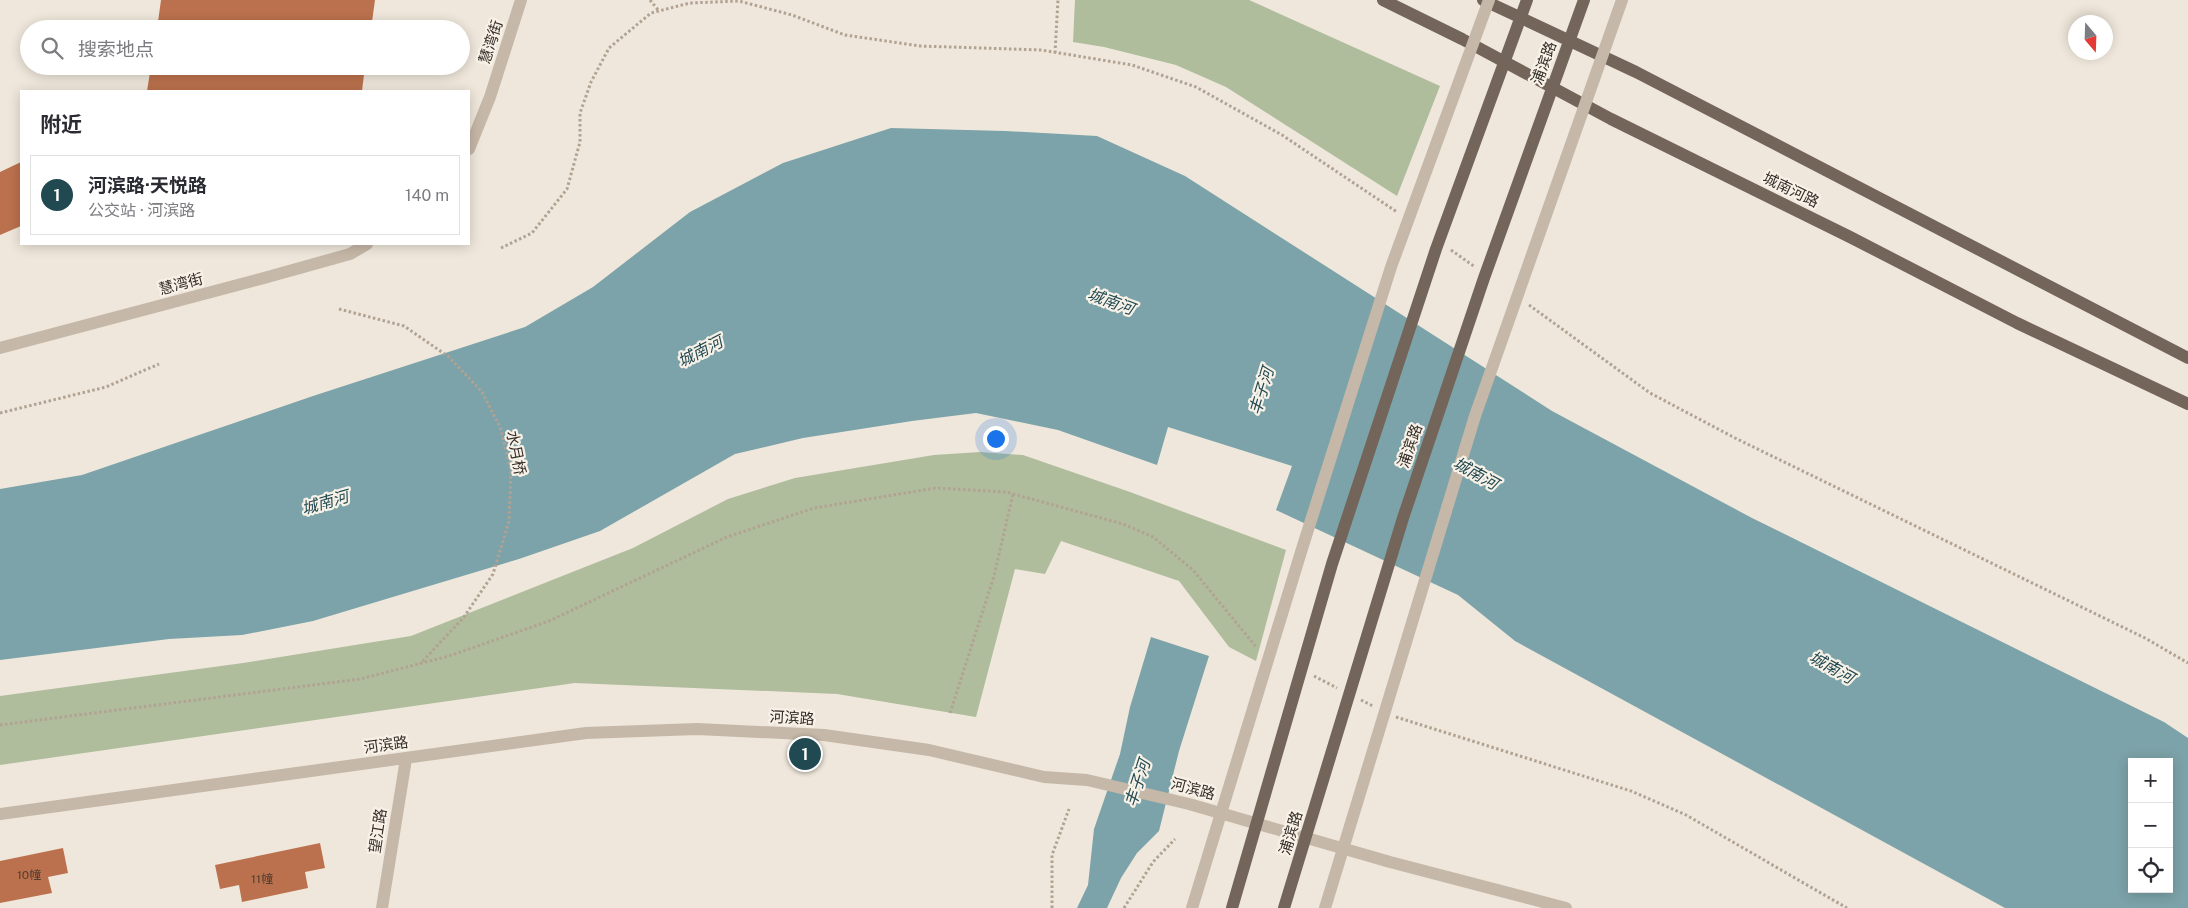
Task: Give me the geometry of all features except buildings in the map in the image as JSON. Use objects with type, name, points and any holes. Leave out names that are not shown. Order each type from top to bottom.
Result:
[{"type":"main road","name":"城南河路","points":[[1382,0],[1462,39],[1611,118],[2017,323],[2188,404]]},
{"type":"main road","points":[[1483,0],[1636,72],[2188,358]]},
{"type":"main road","points":[[1232,908],[1332,564],[1436,249],[1527,0]]},
{"type":"main road","name":"浦滨路","points":[[1284,908],[1403,518],[1484,278],[1584,0]]},
{"type":"street","name":"慧湾街","points":[[470,147],[490,97],[521,0]]},
{"type":"street","points":[[1192,908],[1300,552],[1391,267],[1489,0]]},
{"type":"street","points":[[1325,908],[1475,416],[1622,0]]},
{"type":"street","name":"慧湾街","points":[[0,348],[350,254],[365,245]]},
{"type":"street","name":"河滨路","points":[[0,814],[586,733],[697,729],[824,735],[929,750],[1044,777],[1087,780],[1189,804],[1390,862],[1566,908]]},
{"type":"street","name":"望江路","points":[[382,908],[406,759]]},
{"type":"path","points":[[650,0],[659,11]]},
{"type":"path","points":[[1055,53],[1058,0]]},
{"type":"path","points":[[501,248],[532,233],[567,189],[580,142],[580,113],[591,82],[609,48],[651,13],[690,4],[739,1],[792,15],[845,35],[920,46],[1041,50],[1132,65],[1196,87],[1282,135],[1404,218]]},
{"type":"path","points":[[1445,246],[1477,269]]},
{"type":"path","points":[[1526,302],[1650,393],[1735,438],[2145,638],[2188,663]]},
{"type":"path","name":"水月桥","points":[[339,309],[404,326],[449,357],[482,392],[500,427],[511,470],[509,522],[493,574],[464,617],[420,664]]},
{"type":"path","points":[[0,413],[106,387],[159,364]]},
{"type":"path","points":[[0,725],[360,679],[420,664],[449,656],[548,621],[727,537],[814,508],[936,488],[1013,494],[1123,524],[1153,537],[1193,570],[1258,649]]},
{"type":"path","points":[[950,713],[994,576],[1013,494]]},
{"type":"path","points":[[1310,675],[1344,692]]},
{"type":"path","points":[[1353,696],[1378,708]]},
{"type":"path","points":[[1387,713],[1404,721],[1631,791],[1686,815],[1847,908]]},
{"type":"path","points":[[1052,908],[1052,855],[1069,809]]},
{"type":"path","points":[[1124,908],[1153,862],[1175,839]]},
{"type":"green space","points":[[1075,0],[1249,0],[1440,86],[1397,196],[1226,87],[1176,65],[1104,47],[1073,42]]},
{"type":"green space","points":[[980,452],[1023,455],[1130,492],[1286,550],[1256,661],[1229,647],[1179,581],[1061,541],[1045,574],[1015,569],[976,717],[837,694],[575,683],[0,765],[0,696],[243,663],[411,636],[633,548],[728,499],[795,478],[934,455]]},
{"type":"water","points":[[891,128],[1097,136],[1185,176],[1552,411],[1752,518],[2164,722],[2188,738],[2188,908],[2005,908],[1515,641],[1458,595],[1276,510],[1292,466],[1168,427],[1157,465],[1058,430],[976,413],[803,438],[735,454],[600,531],[519,559],[313,621],[242,635],[169,639],[0,660],[0,489],[82,475],[313,396],[525,327],[593,287],[690,212],[783,163]]},
{"type":"water","name":"丰子河","points":[[1151,637],[1209,656],[1179,751],[1159,831],[1137,853],[1121,878],[1107,908],[1077,908],[1088,885],[1094,829],[1120,754],[1130,707]]},
{"type":"place","name":"河滨路·天悦路","points":[[805,754]]},
{"type":"water label","name":"城南河","points":[[1111,301]]},
{"type":"water label","name":"城南河","points":[[700,351]]},
{"type":"water label","name":"城南河","points":[[1476,473]]},
{"type":"water label","name":"城南河","points":[[325,502]]},
{"type":"water label","name":"城南河","points":[[1832,667]]}]
